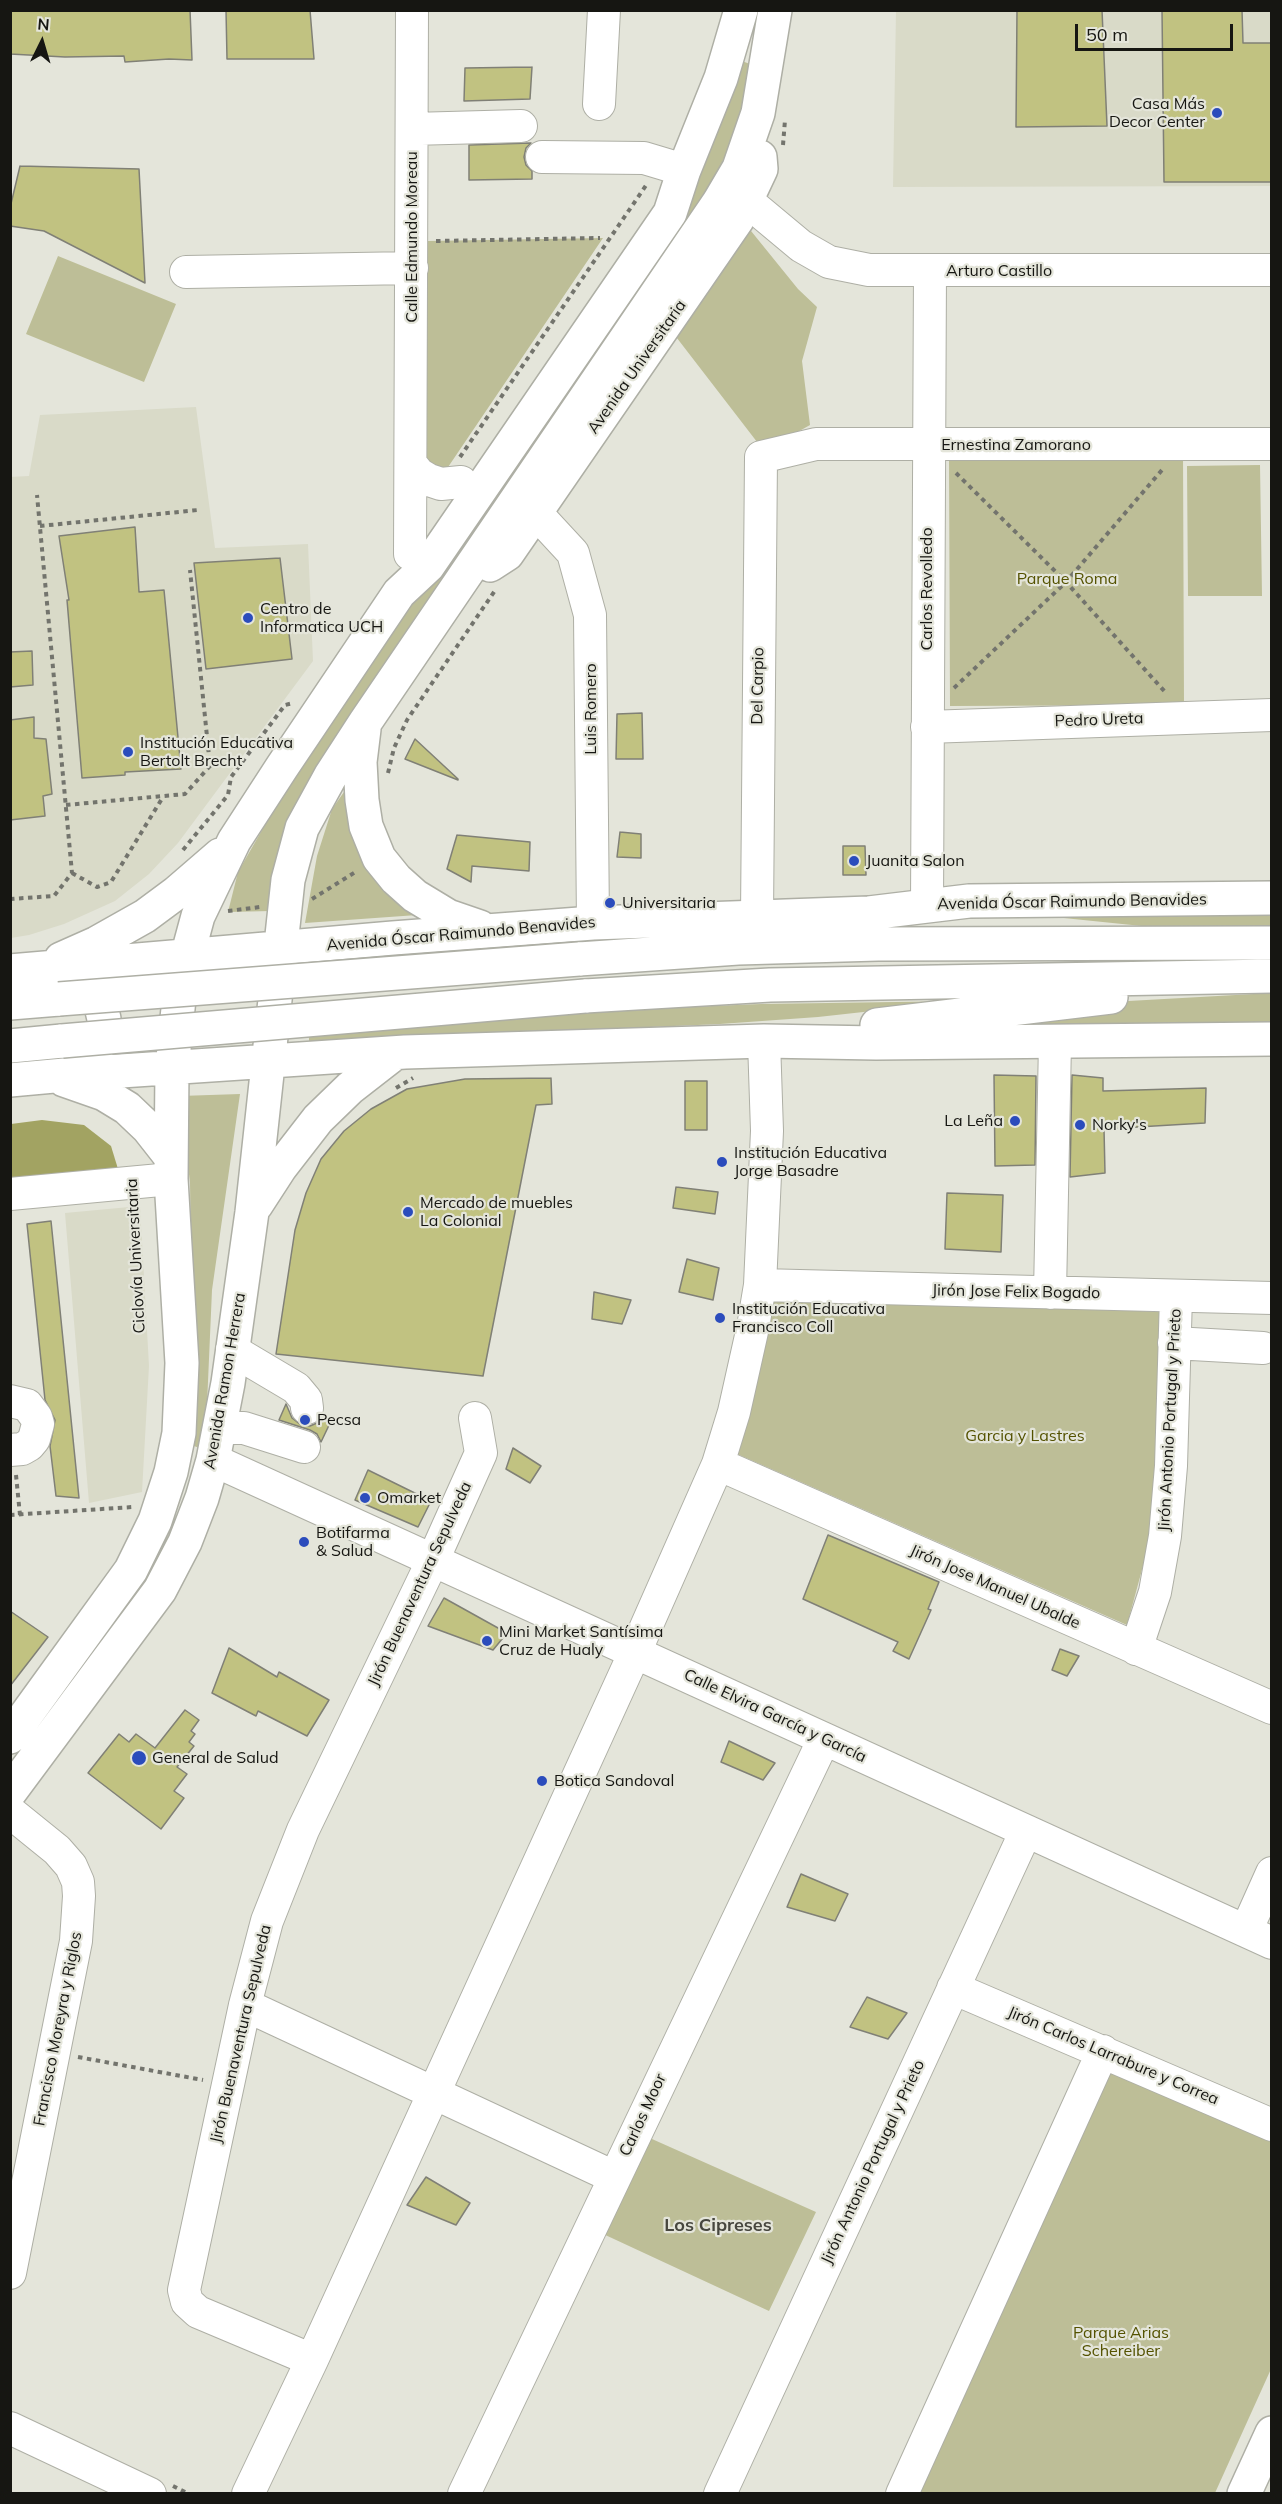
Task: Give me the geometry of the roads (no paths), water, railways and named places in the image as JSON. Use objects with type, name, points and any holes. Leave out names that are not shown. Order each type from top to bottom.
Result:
[{"type":"main road","points":[[10,1737],[131,1570],[155,1521],[171,1472],[181,1409],[181,1352],[170,1167],[173,1039],[185,956],[198,916],[234,841],[399,593],[428,566],[670,213],[684,170],[710,111],[741,10]]},
{"type":"main road","name":"Avenida Universitaria","points":[[280,949],[298,901],[292,863],[302,828],[331,774],[719,202],[739,168],[758,113],[769,58],[775,10]]},
{"type":"main road","points":[[730,48],[769,58]]},
{"type":"main road","name":"Avenida Universitaria","points":[[456,588],[507,554],[737,220],[760,169],[758,113]]},
{"type":"main road","points":[[399,593],[411,554],[651,203],[684,170]]},
{"type":"main road","points":[[366,721],[360,762],[362,800],[366,826],[379,858],[396,879],[428,904],[459,920],[491,930]]},
{"type":"main road","points":[[22,970],[97,943],[145,916],[207,869],[234,841]]},
{"type":"main road","name":"Avenida Óscar Raimundo Benavides","points":[[22,970],[593,923],[869,913],[969,902],[1272,898]]},
{"type":"main road","points":[[869,913],[1185,945]]},
{"type":"main road","points":[[393,938],[378,946],[366,960],[356,983],[356,1000],[360,1017],[369,1031],[381,1042],[400,1053]]},
{"type":"main road","name":"Avenida Óscar Raimundo Benavides","points":[[10,1003],[738,948],[878,944],[1272,943]]},
{"type":"main road","name":"Avenida Ramon Herrera","points":[[10,1792],[160,1590],[185,1542],[202,1498],[216,1447],[252,1212],[280,949]]},
{"type":"main road","points":[[63,1075],[90,1062],[99,1046],[105,1019],[98,993],[88,977],[74,966]]},
{"type":"main road","points":[[764,1041],[809,1033],[1121,996],[1231,976]]},
{"type":"main road","points":[[10,1046],[585,996],[770,985],[1272,976]]},
{"type":"main road","points":[[10,1080],[400,1053],[764,1041],[1055,1042],[1272,1039]]},
{"type":"main road","points":[[252,1212],[280,1168],[318,1119],[350,1088],[400,1053]]},
{"type":"main road","points":[[63,1075],[127,1107],[148,1128],[170,1167]]},
{"type":"main road","points":[[1244,2493],[1272,2433]]},
{"type":"street","name":"Calle Edmundo Moreau","points":[[411,554],[412,10]]},
{"type":"street","points":[[599,104],[604,10]]},
{"type":"street","points":[[412,129],[521,126]]},
{"type":"street","points":[[542,157],[644,158],[657,160],[684,170]]},
{"type":"street","name":"Arturo Castillo","points":[[747,201],[801,246],[829,262],[868,270],[1272,270]]},
{"type":"street","points":[[186,272],[412,268]]},
{"type":"street","name":"Carlos Revolledo","points":[[927,906],[927,445],[930,271]]},
{"type":"street","name":"Ernestina Zamorano","points":[[761,457],[816,444],[1272,444]]},
{"type":"street","name":"Del Carpio","points":[[756,916],[761,457]]},
{"type":"street","points":[[411,464],[419,474],[429,480],[441,484],[461,482]]},
{"type":"street","name":"Luis Romero","points":[[536,513],[573,553],[590,615],[593,923]]},
{"type":"street","name":"Pedro Ureta","points":[[927,720],[1272,715]]},
{"type":"street","points":[[248,2493],[312,2360],[635,1652],[718,1464],[734,1412],[760,1285],[767,1131],[764,1041]]},
{"type":"street","points":[[1050,1293],[1055,1042]]},
{"type":"street","points":[[10,1194],[170,1167]]},
{"type":"street","name":"Jirón Jose Felix Bogado","points":[[760,1285],[1272,1298]]},
{"type":"street","name":"Jirón Antonio Portugal y Prieto","points":[[1136,1649],[1155,1592],[1165,1536],[1176,1296]]},
{"type":"street","points":[[1174,1343],[1263,1348]]},
{"type":"street","points":[[232,1350],[296,1388],[306,1400],[306,1430],[296,1497]]},
{"type":"street","points":[[11,1398],[27,1405],[38,1424],[37,1432],[29,1445],[12,1450]]},
{"type":"street","name":"Jirón Buenaventura Sepulveda","points":[[312,2360],[198,2312],[187,2302],[183,2290],[245,2005],[267,1921],[303,1830],[433,1560],[481,1453],[474,1418]]},
{"type":"street","points":[[216,1447],[229,1428],[306,1430]]},
{"type":"street","name":"Calle Elvira García y García","points":[[216,1447],[296,1497],[1259,1937]]},
{"type":"street","name":"Jirón Jose Manuel Ubalde","points":[[718,1464],[1272,1708]]},
{"type":"street","name":"Carlos Moor","points":[[464,2493],[824,1738]]},
{"type":"street","name":"Francisco Moreyra y Riglos","points":[[10,1812],[57,1850],[71,1866],[78,1882],[76,1941],[53,2053],[19,2185],[10,2273]]},
{"type":"street","name":"Jirón Antonio Portugal y Prieto","points":[[720,2493],[1026,1831]]},
{"type":"street","points":[[1259,1937],[1272,1874]]},
{"type":"street","name":"Jirón Carlos Larrabure y Correa","points":[[953,1988],[1272,2125]]},
{"type":"street","points":[[245,2005],[614,2177]]},
{"type":"street","points":[[902,2493],[1103,2051]]},
{"type":"street","points":[[10,2428],[150,2493]]},
{"type":"place","name":"Casa Más Decor Center","points":[[1217,113]]},
{"type":"place","name":"Centro de Informatica UCH","points":[[248,618]]},
{"type":"place","name":"Institución Educativa Bertolt Brecht","points":[[128,752]]},
{"type":"place","name":"Juanita Salon","points":[[854,861]]},
{"type":"place","name":"Universitaria","points":[[610,903]]},
{"type":"place","name":"La Leña","points":[[1015,1121]]},
{"type":"place","name":"Norky's","points":[[1080,1125]]},
{"type":"place","name":"Institución Educativa Jorge Basadre","points":[[722,1162]]},
{"type":"place","name":"Mercado de muebles La Colonial","points":[[408,1212]]},
{"type":"place","name":"Institución Educativa Francisco Coll","points":[[720,1318]]},
{"type":"place","name":"Pecsa","points":[[305,1420]]},
{"type":"place","name":"Omarket","points":[[365,1498]]},
{"type":"place","name":"Botifarma & Salud","points":[[304,1542]]},
{"type":"place","name":"Mini Market Santísima Cruz de Hualy","points":[[487,1641]]},
{"type":"place","name":"General de Salud","points":[[139,1758]]},
{"type":"place","name":"Botica Sandoval","points":[[542,1781]]},
{"type":"district","name":"Los Cipreses","points":[[718,2226]]},
{"type":"park label","name":"Parque Roma","points":[[1067,579]]},
{"type":"park label","name":"Garcia y Lastres","points":[[1025,1436]]},
{"type":"park label","name":"Parque Arias Schereiber","points":[[1121,2342]]}]
